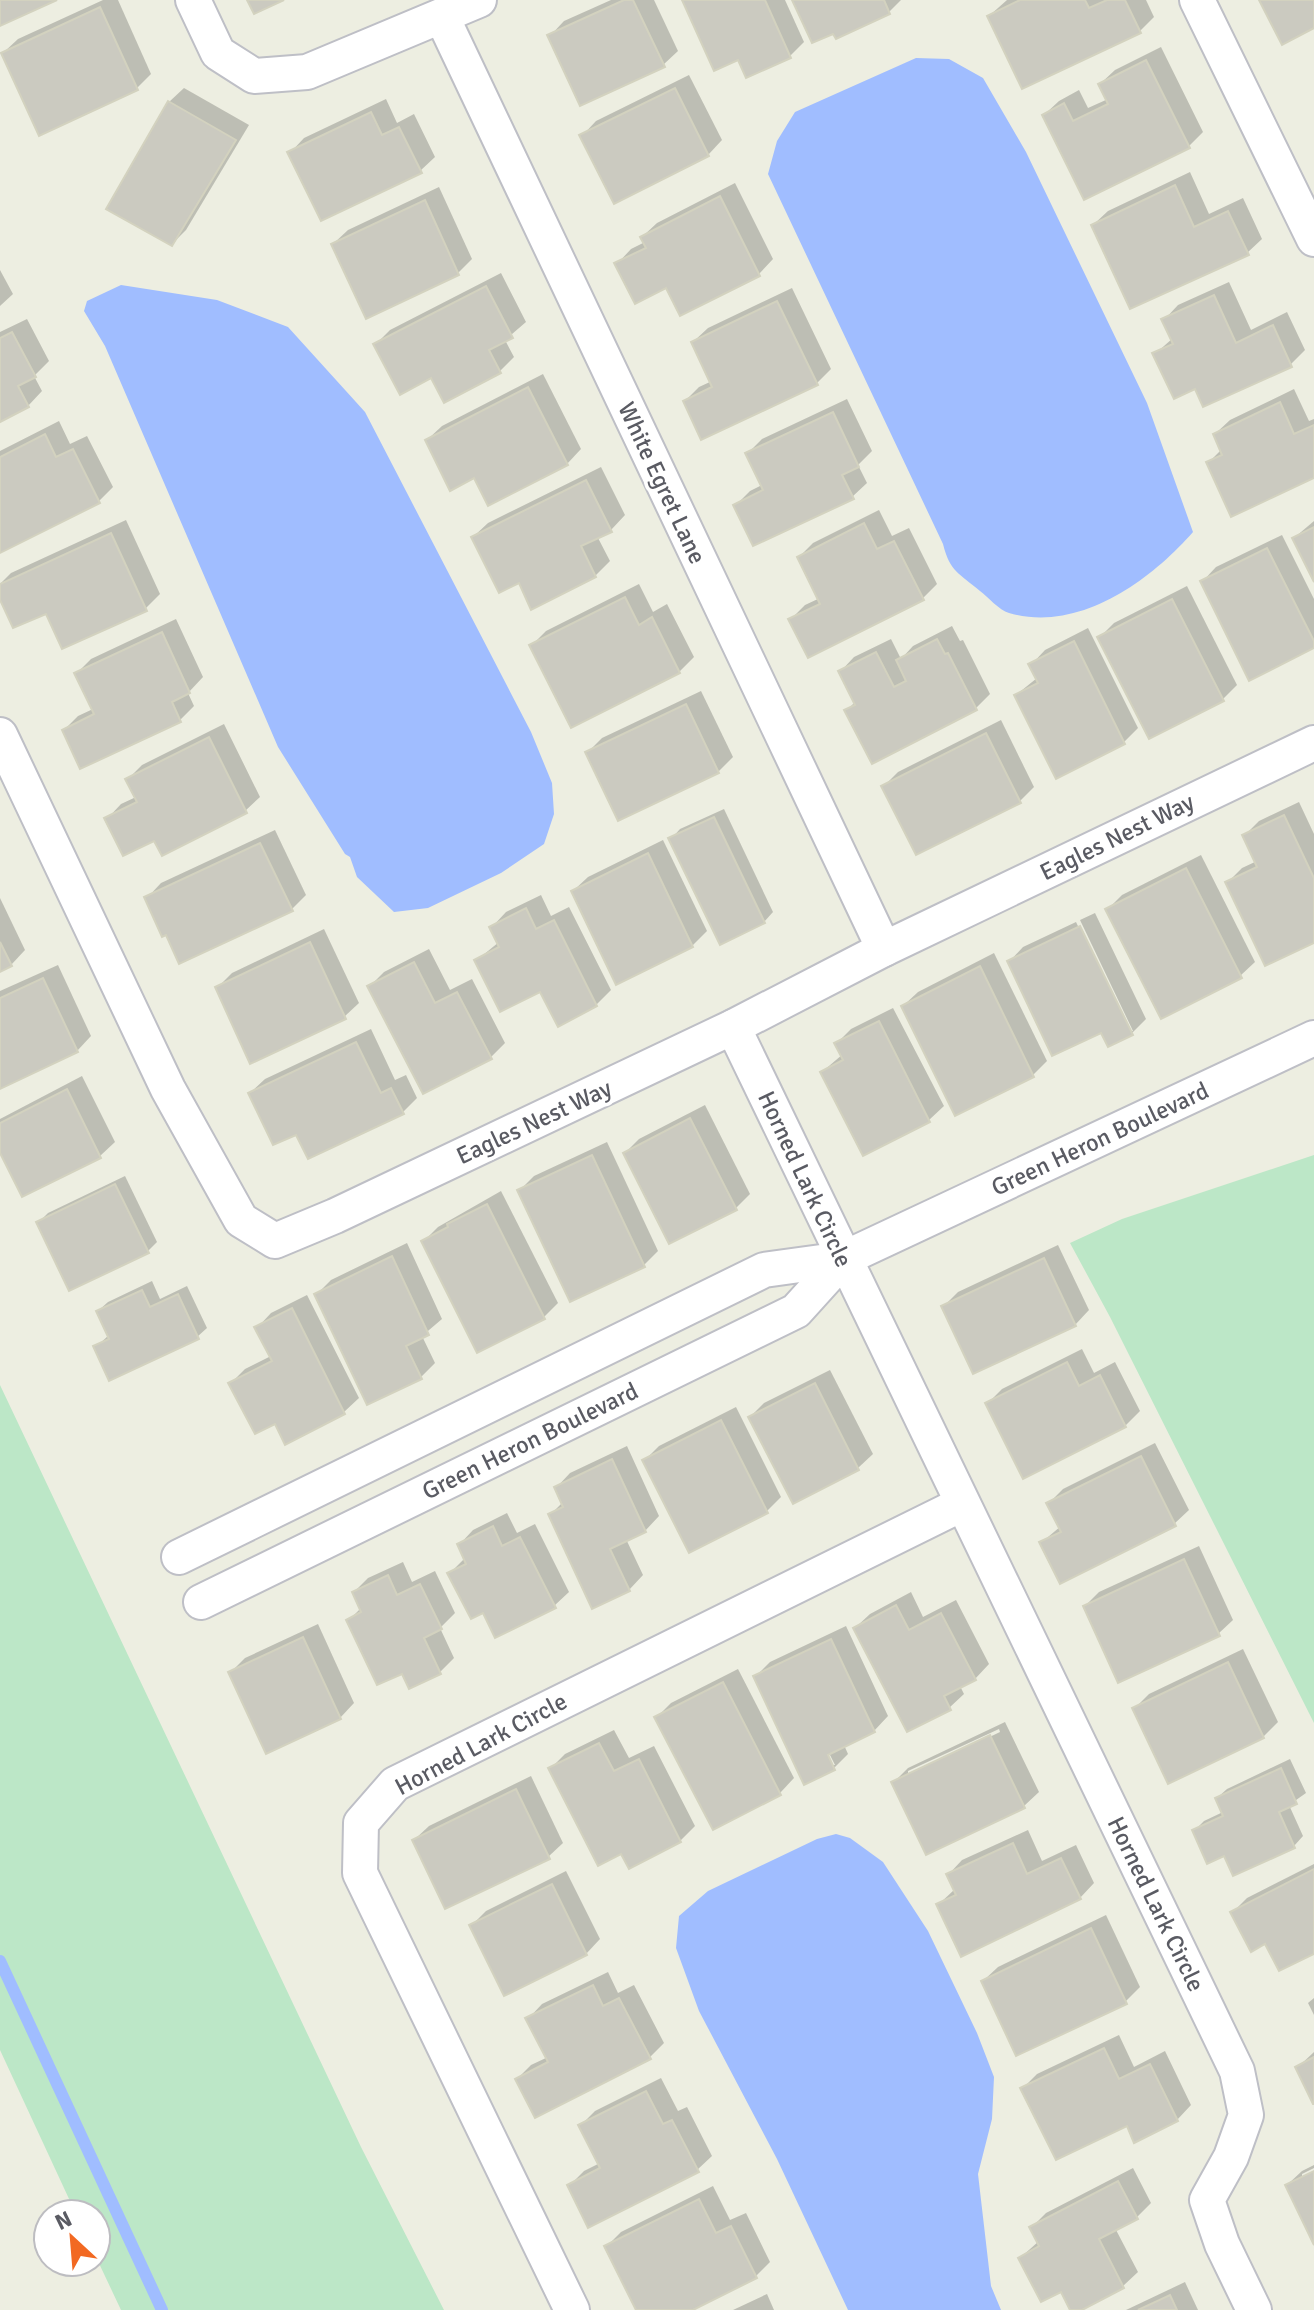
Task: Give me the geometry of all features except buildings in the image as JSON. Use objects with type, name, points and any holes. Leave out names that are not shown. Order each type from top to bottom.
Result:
[{"type":"street","points":[[193,0],[218,53],[254,76],[307,72],[479,0]]},
{"type":"street","points":[[1197,0],[1314,239]]},
{"type":"street","name":"White Egret Lane","points":[[442,17],[884,949]]},
{"type":"street","name":"Eagles Nest Way","points":[[0,735],[168,1089],[241,1220],[275,1241],[349,1210],[733,1027],[884,949],[1314,743]]},
{"type":"street","name":"Horned Lark Circle","points":[[733,1027],[1237,2071],[1246,2115],[1231,2157],[1207,2200],[1222,2244],[1254,2310]]},
{"type":"street","name":"Green Heron Boulevard","points":[[179,1557],[764,1270],[843,1259],[1314,1038]]},
{"type":"street","name":"Green Heron Boulevard","points":[[201,1602],[796,1311],[843,1259]]},
{"type":"street","name":"Horned Lark Circle","points":[[572,2310],[360,1873],[361,1823],[395,1784],[962,1504]]},
{"type":"street","points":[[280,1508],[301,1553]]},
{"type":"green space","points":[[1314,1155],[1314,1723],[1070,1243],[1122,1219]]},
{"type":"green space","points":[[0,1385],[361,2147],[444,2310],[121,2310],[106,2278],[112,2278],[112,2198],[69,2198],[0,2050]]},
{"type":"water","points":[[916,58],[949,59],[983,78],[1026,152],[1147,403],[1193,532],[1156,568],[1134,584],[1087,609],[1061,616],[1035,617],[1009,613],[952,566],[768,174],[777,141],[795,112]]},
{"type":"water","points":[[121,285],[217,300],[288,327],[365,412],[531,732],[552,783],[554,814],[544,844],[501,873],[428,908],[394,912],[357,877],[350,857],[345,854],[278,747],[105,346],[84,311],[87,301]]},
{"type":"water","points":[[836,1834],[850,1838],[883,1862],[928,1931],[977,2033],[994,2077],[992,2119],[978,2174],[991,2286],[1001,2310],[848,2310],[777,2159],[699,2011],[676,1948],[679,1916],[708,1891],[817,1839]]},
{"type":"waterway","points":[[0,1961],[162,2310]]}]
